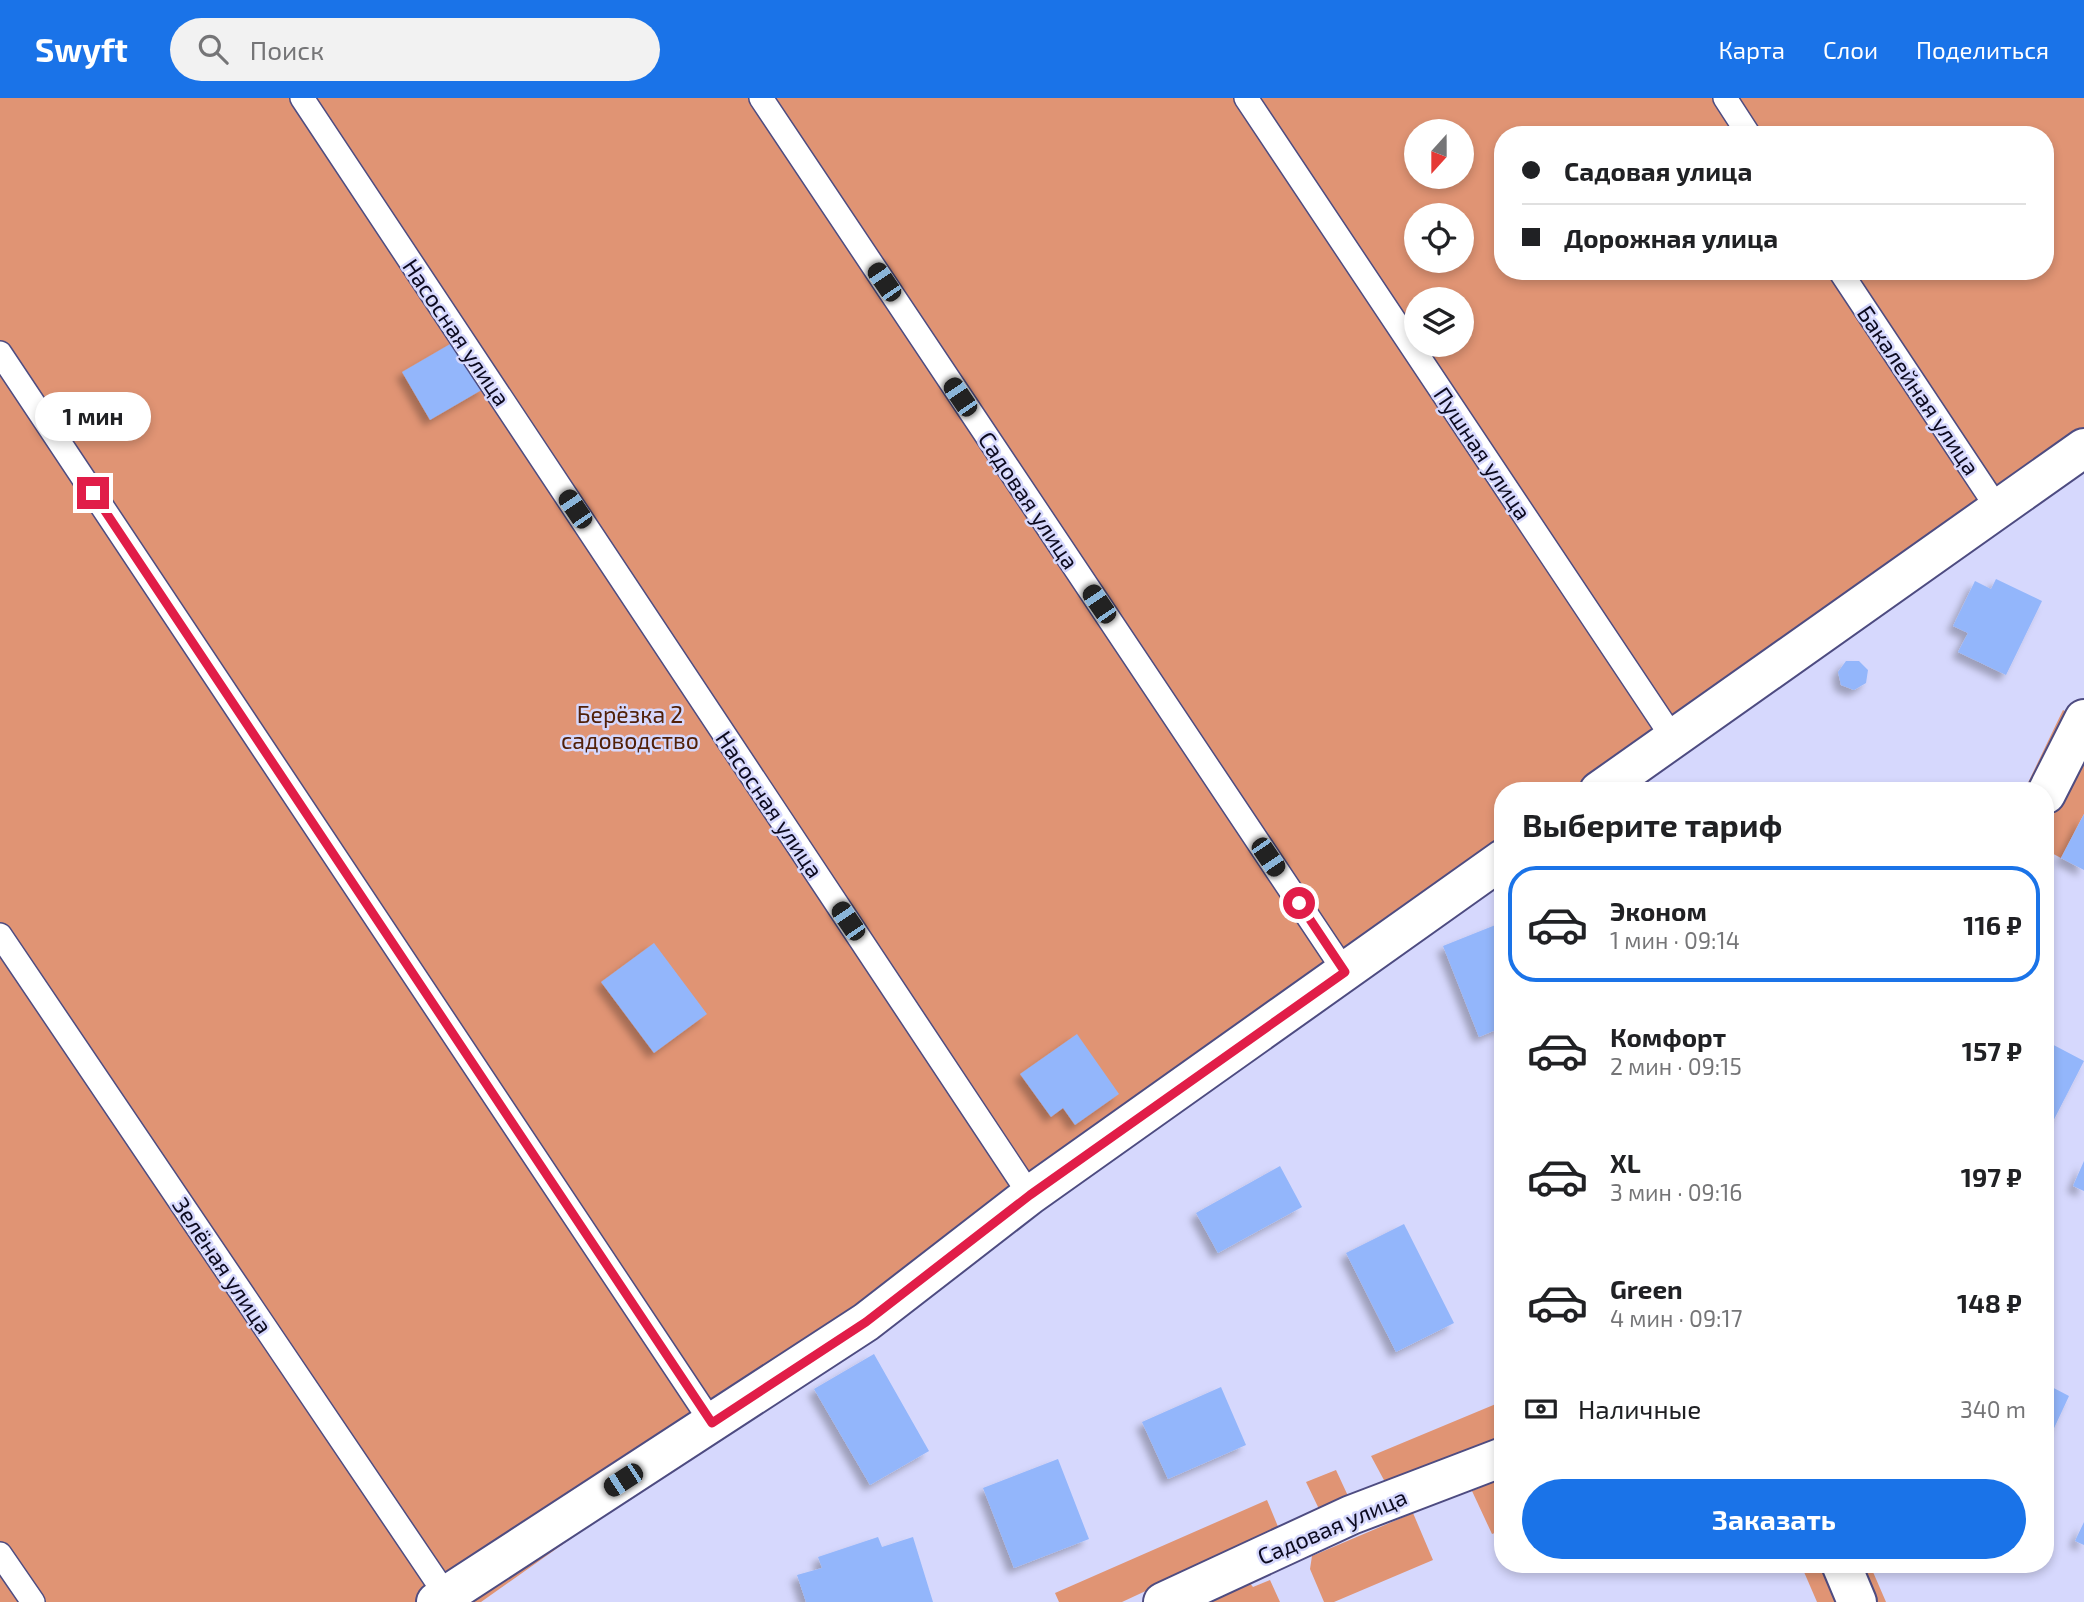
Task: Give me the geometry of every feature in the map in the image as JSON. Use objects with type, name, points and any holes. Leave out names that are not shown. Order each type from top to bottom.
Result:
[{"type":"street","points":[[1612,782],[2084,448]]},
{"type":"street","points":[[2052,782],[2084,719]]},
{"type":"street","points":[[441,1598],[866,1322],[1030,1195],[1494,865]]},
{"type":"street","name":"Садовая улица","points":[[1163,1602],[1351,1515],[1494,1460]]},
{"type":"street","points":[[1845,1573],[1857,1602]]},
{"type":"lane","name":"Насосная улица","points":[[302,98],[1030,1195]]},
{"type":"lane","name":"Садовая улица","points":[[761,98],[1345,972]]},
{"type":"lane","name":"Пушная улица","points":[[1246,98],[1673,738]]},
{"type":"lane","points":[[1725,98],[1743,126]]},
{"type":"lane","name":"Бакалейная улица","points":[[1846,280],[1998,509]]},
{"type":"lane","points":[[0,353],[712,1423]]},
{"type":"lane","name":"Зелёная улица","points":[[0,935],[441,1598]]},
{"type":"lane","points":[[0,1553],[33,1602]]},
{"type":"green space","name":"Берёзка 2 садоводство","points":[[0,98],[2084,98],[2084,469],[1642,782],[1494,782],[1494,886],[481,1602],[0,1602]]},
{"type":"green space","points":[[2063,710],[2071,714],[2038,782],[2028,782]]},
{"type":"green space","points":[[2084,754],[2084,814],[2061,858],[2054,854],[2054,814]]},
{"type":"green space","points":[[1494,1405],[1494,1442],[1385,1482],[1371,1456]]},
{"type":"green space","points":[[1336,1470],[1348,1496],[1319,1509],[1306,1482]]},
{"type":"green space","points":[[1494,1482],[1494,1533],[1492,1534],[1472,1491]]},
{"type":"green space","points":[[1267,1500],[1279,1529],[1122,1602],[1059,1602],[1055,1593]]},
{"type":"green space","points":[[1413,1513],[1433,1560],[1334,1602],[1324,1602],[1310,1569],[1312,1556]]},
{"type":"green space","points":[[1804,1573],[1829,1573],[1842,1602],[1817,1602]]},
{"type":"green space","points":[[1860,1573],[1873,1573],[1886,1602],[1873,1602]]},
{"type":"green space","points":[[1270,1580],[1280,1602],[1204,1602],[1249,1582],[1253,1587]]},
{"type":"building","points":[[457,340],[485,388],[430,420],[402,372]]},
{"type":"building","points":[[1996,579],[2042,601],[2006,675],[1958,652],[1968,633],[1953,626],[1975,581],[1991,589]]},
{"type":"building","points":[[1846,661],[1859,661],[1868,670],[1866,683],[1854,690],[1841,685],[1838,672]]},
{"type":"building","points":[[2084,814],[2084,870],[2061,858]]},
{"type":"building","points":[[1494,926],[1494,1031],[1479,1037],[1443,946]]},
{"type":"building","points":[[654,943],[707,1014],[654,1053],[601,982]]},
{"type":"building","points":[[1077,1034],[1119,1094],[1075,1125],[1063,1108],[1051,1117],[1020,1074]]},
{"type":"building","points":[[2054,1045],[2084,1061],[2054,1119]]},
{"type":"building","points":[[2084,1161],[2084,1191],[2073,1186]]},
{"type":"building","points":[[1280,1166],[1302,1207],[1218,1253],[1196,1213]]},
{"type":"building","points":[[1404,1224],[1454,1323],[1396,1352],[1346,1253]]},
{"type":"building","points":[[874,1354],[929,1451],[870,1485],[814,1389]]},
{"type":"building","points":[[1221,1387],[1246,1445],[1168,1479],[1142,1422]]},
{"type":"building","points":[[2054,1388],[2069,1396],[2054,1428]]},
{"type":"building","points":[[1058,1459],[1089,1539],[1014,1568],[983,1488]]},
{"type":"building","points":[[2084,1522],[2084,1545],[2075,1541]]},
{"type":"building","points":[[878,1537],[882,1547],[913,1537],[933,1602],[806,1602],[797,1575],[822,1568],[818,1557]]},
{"type":"route","points":[[93,493],[712,1423],[866,1322],[1030,1195],[1345,972],[1299,903]]}]
